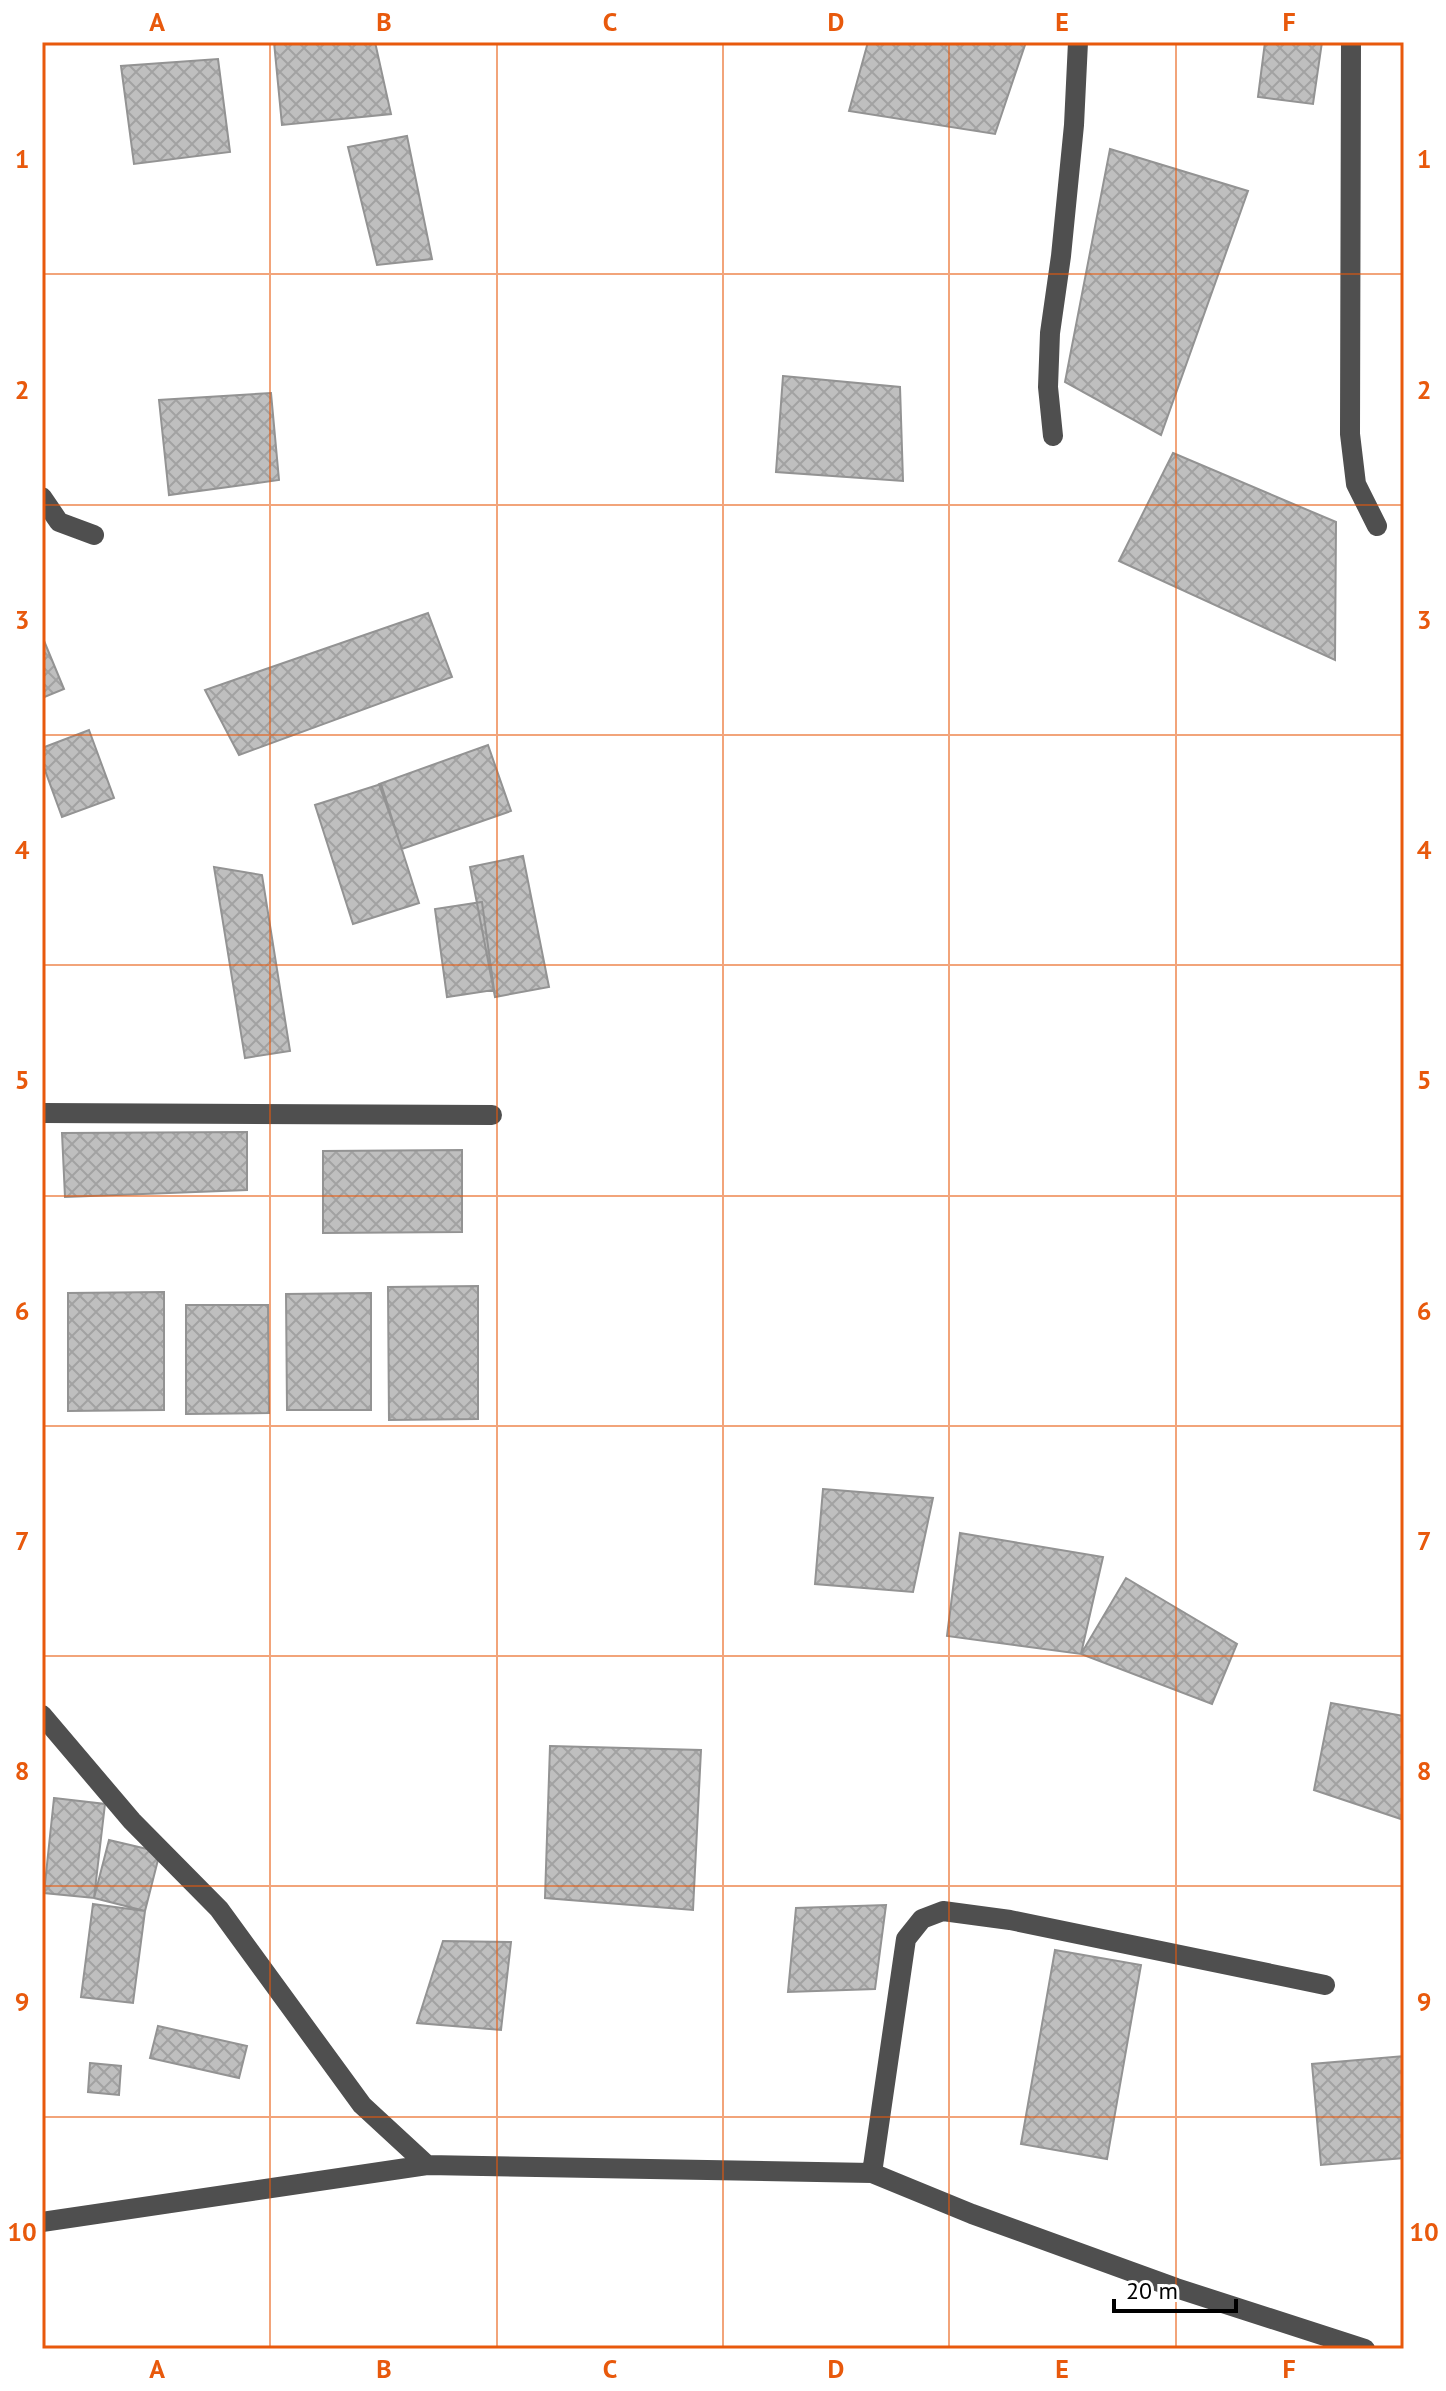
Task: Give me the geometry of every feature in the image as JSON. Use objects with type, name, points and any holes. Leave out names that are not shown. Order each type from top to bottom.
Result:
[{"type":"street","points":[[1053,436],[1048,387],[1050,333],[1074,125],[1078,42]]},
{"type":"street","points":[[1351,42],[1350,434],[1356,484],[1377,526]]},
{"type":"street","points":[[42,497],[59,522],[94,535]]},
{"type":"street","points":[[42,1113],[492,1115]]},
{"type":"street","points":[[42,1715],[132,1821],[219,1909],[362,2105],[427,2165]]},
{"type":"street","points":[[872,2173],[906,1939],[922,1919],[943,1911],[1010,1920],[1325,1985]]},
{"type":"street","points":[[42,2222],[427,2165],[872,2173],[972,2214],[1161,2283],[1365,2349]]},
{"type":"building","points":[[274,42],[375,42],[391,114],[282,125]]},
{"type":"building","points":[[868,42],[1026,42],[995,134],[849,111]]},
{"type":"building","points":[[1265,42],[1322,42],[1313,104],[1258,97]]},
{"type":"building","points":[[218,59],[230,152],[134,164],[121,66]]},
{"type":"building","points":[[407,136],[432,259],[377,265],[348,147]]},
{"type":"building","points":[[1110,149],[1248,191],[1161,435],[1065,382]]},
{"type":"building","points":[[783,376],[900,387],[903,481],[776,472]]},
{"type":"building","points":[[271,393],[279,480],[169,495],[159,400]]},
{"type":"building","points":[[1173,453],[1336,522],[1335,660],[1119,561]]},
{"type":"building","points":[[428,613],[452,677],[239,755],[205,690]]},
{"type":"building","points":[[42,636],[64,689],[42,698]]},
{"type":"building","points":[[89,730],[114,798],[62,817],[42,762],[42,748]]},
{"type":"building","points":[[488,745],[511,811],[402,849],[379,784]]},
{"type":"building","points":[[381,784],[419,903],[353,924],[315,805]]},
{"type":"building","points":[[523,856],[549,987],[495,997],[470,867]]},
{"type":"building","points":[[214,867],[262,875],[290,1051],[245,1058]]},
{"type":"building","points":[[482,902],[494,990],[447,997],[435,909]]},
{"type":"building","points":[[247,1132],[247,1190],[65,1197],[62,1133]]},
{"type":"building","points":[[462,1150],[462,1232],[323,1233],[323,1151]]},
{"type":"building","points":[[478,1286],[478,1419],[389,1420],[388,1287]]},
{"type":"building","points":[[164,1292],[164,1410],[68,1411],[68,1293]]},
{"type":"building","points":[[371,1293],[371,1410],[287,1410],[286,1294]]},
{"type":"building","points":[[186,1305],[268,1305],[269,1413],[186,1414]]},
{"type":"building","points":[[823,1489],[933,1498],[913,1592],[815,1584]]},
{"type":"building","points":[[960,1533],[1103,1557],[1081,1654],[947,1636]]},
{"type":"building","points":[[1126,1578],[1237,1644],[1212,1704],[1081,1654]]},
{"type":"building","points":[[1331,1703],[1404,1716],[1404,1820],[1314,1790]]},
{"type":"building","points":[[550,1746],[701,1750],[693,1910],[545,1898]]},
{"type":"building","points":[[54,1798],[105,1804],[94,1898],[44,1893]]},
{"type":"building","points":[[109,1840],[160,1852],[145,1911],[94,1898]]},
{"type":"building","points":[[93,1904],[145,1911],[133,2003],[81,1997]]},
{"type":"building","points":[[886,1905],[875,1989],[788,1992],[796,1908]]},
{"type":"building","points":[[443,1941],[511,1942],[501,2030],[417,2023]]},
{"type":"building","points":[[1055,1950],[1141,1965],[1107,2159],[1021,2144]]},
{"type":"building","points":[[158,2026],[247,2046],[239,2078],[150,2058]]},
{"type":"building","points":[[1404,2056],[1404,2158],[1321,2165],[1312,2064]]},
{"type":"building","points":[[90,2063],[121,2066],[119,2095],[88,2092]]}]
